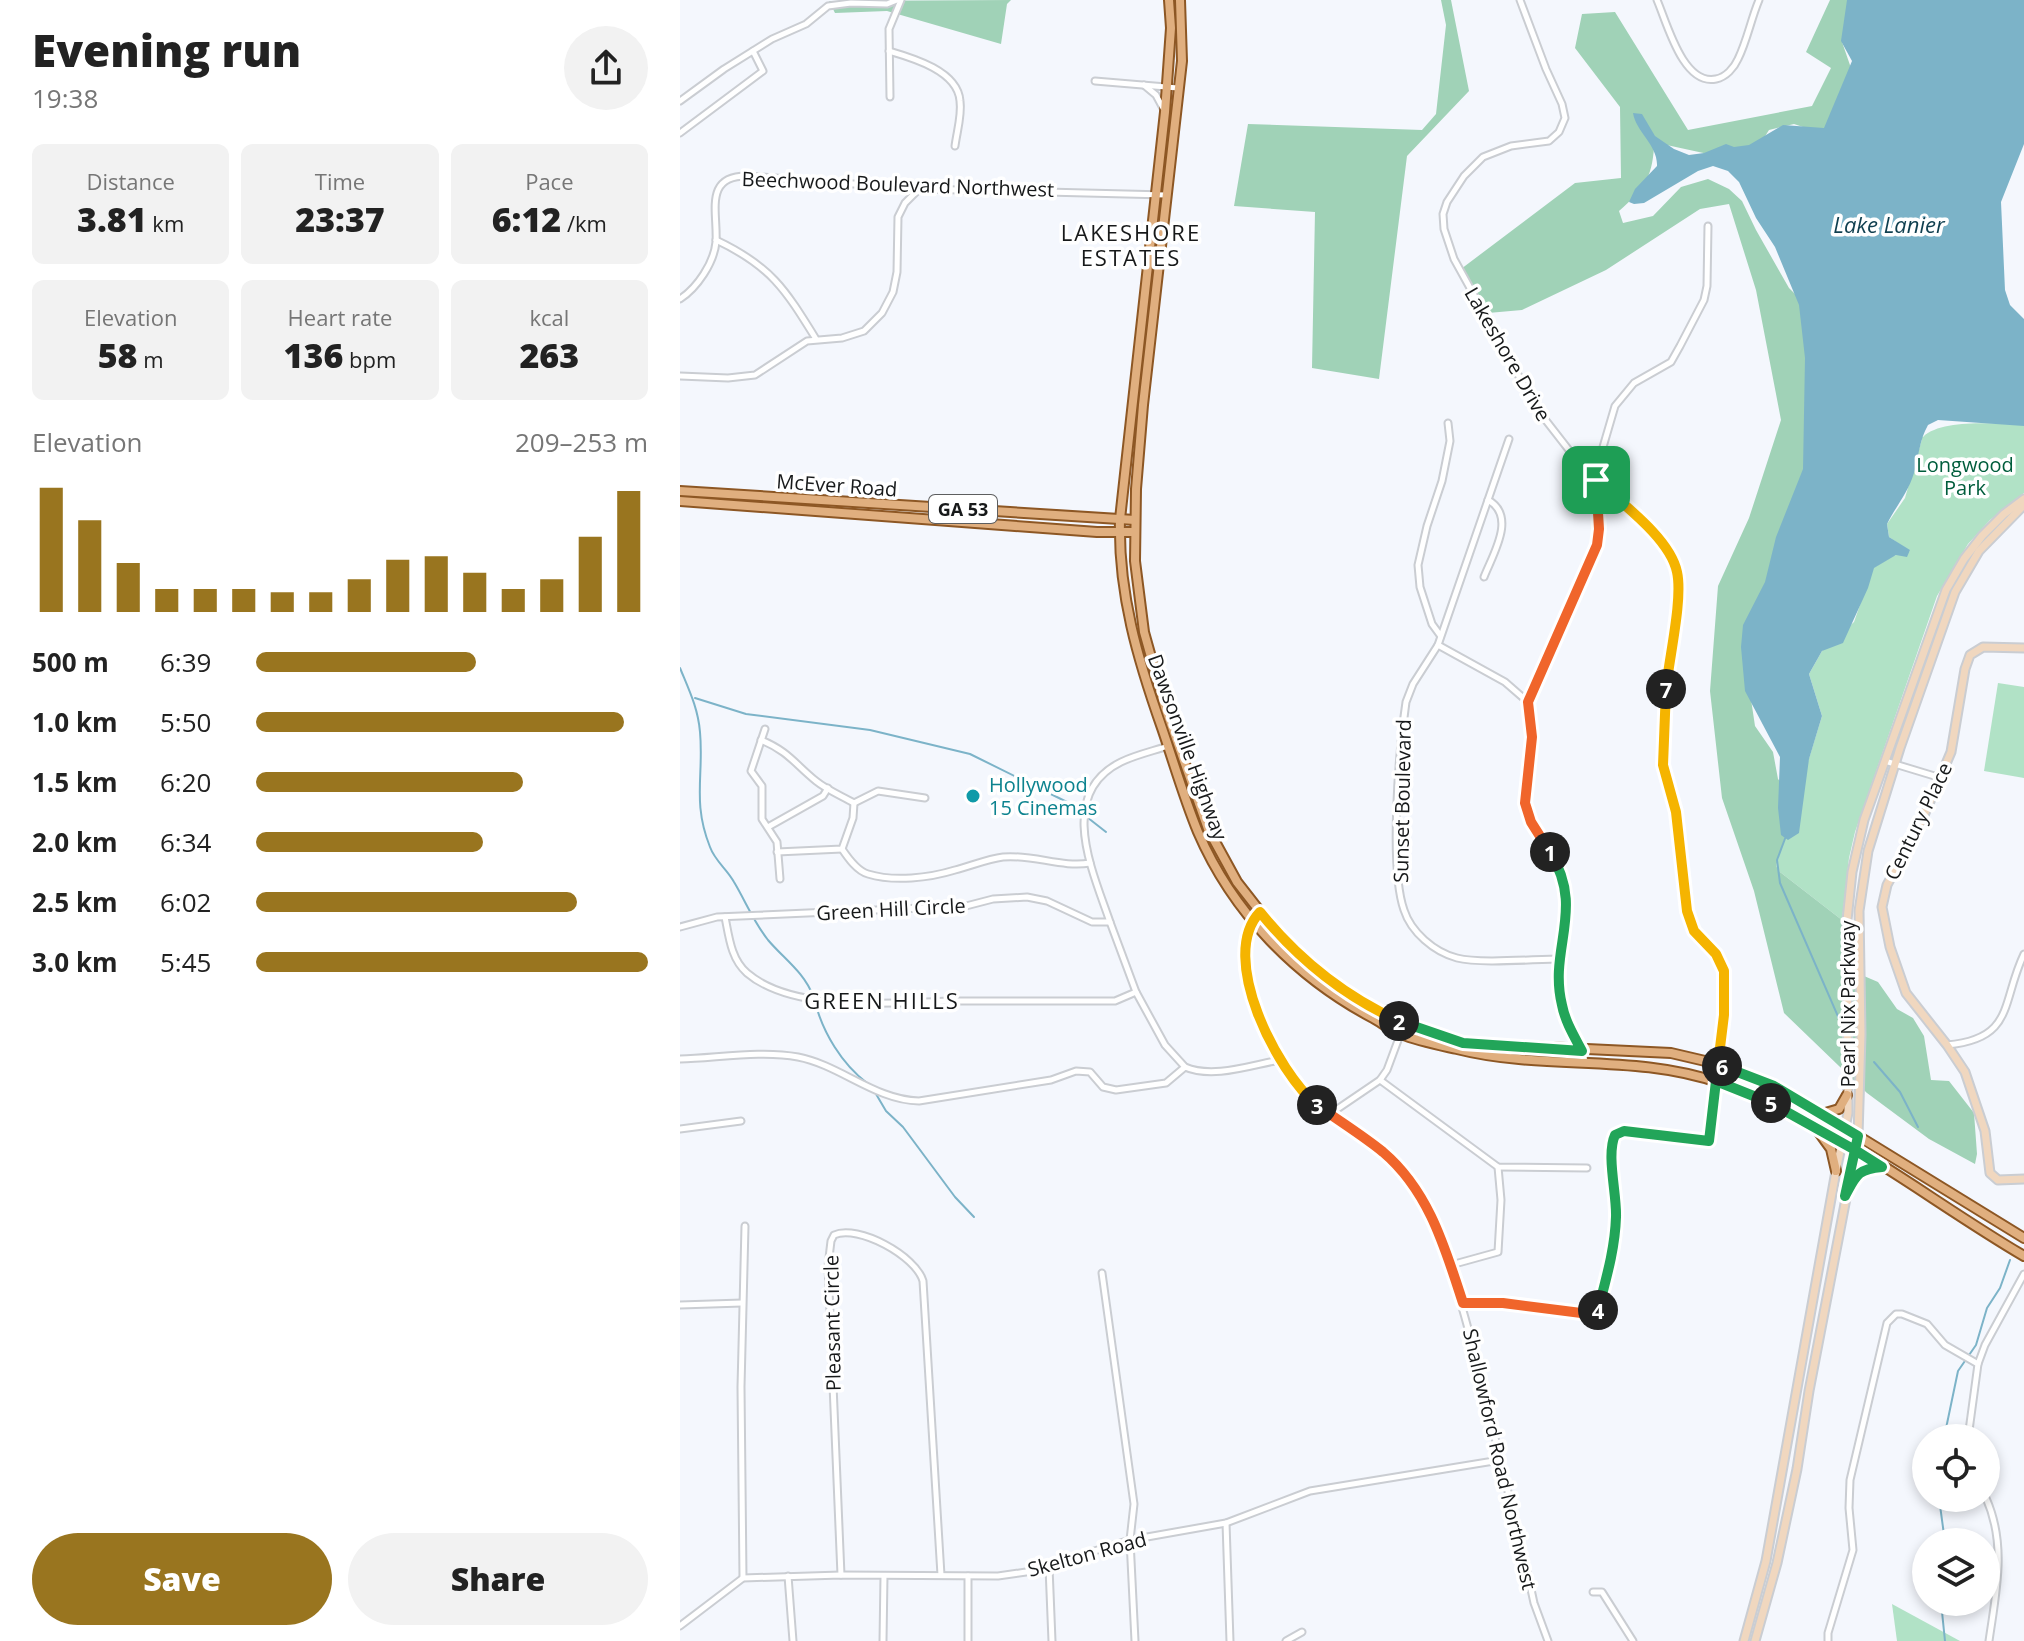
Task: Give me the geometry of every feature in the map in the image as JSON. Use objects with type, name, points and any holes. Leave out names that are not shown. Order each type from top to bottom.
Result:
[{"type":"main road","name":"Dawsonville Highway","points":[[1169,0],[1171,28],[1155,304],[1143,405],[1134,532],[1137,592],[1144,632],[1165,707],[1208,829],[1227,866],[1260,912],[1295,952],[1352,996],[1403,1023],[1463,1043],[1671,1053],[1718,1064],[1774,1086],[2024,1238]]},
{"type":"main road","name":"Dawsonville Highway","points":[[1180,0],[1182,61],[1144,303],[1120,532],[1129,622],[1144,679],[1199,833],[1222,878],[1252,920],[1285,956],[1326,990],[1401,1034],[1484,1055],[1636,1064],[1716,1081],[1766,1100],[1815,1127],[2024,1256]]},
{"type":"main road","points":[[1144,303],[1155,304]]},
{"type":"main road","name":"McEver Road","points":[[680,491],[1135,520]]},
{"type":"main road","name":"McEver Road","points":[[680,501],[1097,532],[1134,532]]},
{"type":"main road","points":[[904,516],[967,516],[976,510]]},
{"type":"main road","points":[[1822,1114],[1839,1109],[1847,1095]]},
{"type":"main road","points":[[1815,1127],[1831,1149],[1836,1171]]},
{"type":"main road","points":[[1845,1196],[1857,1174],[1866,1168],[1882,1167]]},
{"type":"street","points":[[680,101],[753,51],[788,30],[806,24],[828,6],[887,4],[899,0]]},
{"type":"street","points":[[890,97],[891,20],[899,0]]},
{"type":"street","name":"Lakeshore Drive","points":[[1463,1303],[1503,1303],[1597,1315],[1610,1269],[1616,1227],[1612,1149],[1615,1135],[1624,1131],[1709,1141],[1724,1015],[1724,971],[1716,954],[1690,922],[1676,812],[1663,765],[1662,736],[1678,598],[1678,572],[1671,555],[1657,537],[1596,480],[1559,440],[1537,409],[1457,264],[1444,229],[1443,214],[1447,202],[1464,176],[1483,157],[1511,146],[1549,141],[1559,132],[1565,118],[1520,0]]},
{"type":"street","points":[[1657,0],[1687,67],[1696,76],[1715,80],[1731,70],[1738,60],[1759,0]]},
{"type":"street","points":[[680,133],[763,71],[753,51]]},
{"type":"street","points":[[889,51],[932,67],[943,74],[959,93],[955,146]]},
{"type":"street","points":[[1095,81],[1178,88]]},
{"type":"street","points":[[1144,85],[1156,95],[1165,112]]},
{"type":"street","name":"Beechwood Boulevard Northwest","points":[[680,299],[692,290],[708,265],[716,240],[716,196],[721,184],[732,177],[919,189],[1162,194]]},
{"type":"street","points":[[680,376],[728,378],[755,375],[798,346],[816,339],[853,336],[874,324],[893,292],[897,272],[898,217],[905,203],[919,189]]},
{"type":"street","points":[[1585,1061],[1562,1005],[1561,959],[1567,906],[1565,883],[1531,822],[1525,803],[1532,737],[1528,702],[1597,545],[1596,480],[1615,406],[1634,383],[1671,362],[1704,300],[1709,275],[1708,226]]},
{"type":"street","points":[[716,240],[756,262],[777,280],[816,339]]},
{"type":"street","points":[[1441,636],[1432,624],[1420,587],[1418,565],[1442,481],[1450,441],[1448,423]]},
{"type":"street","name":"Sunset Boulevard","points":[[1509,439],[1438,645],[1410,690],[1404,714],[1398,874],[1404,910],[1412,926],[1423,939],[1457,959],[1561,959]]},
{"type":"street","points":[[1484,577],[1503,516],[1500,508],[1488,500]]},
{"type":"street","name":"Pearl Nix Parkway","points":[[1744,1641],[1766,1561],[1846,1129],[1847,920],[1849,892],[1864,820],[1940,603],[1954,574],[1982,536],[2004,514],[2024,502]]},
{"type":"street","name":"Pearl Nix Parkway","points":[[1755,1641],[1777,1563],[1797,1469],[1858,1136],[1861,1034],[1859,911],[1868,851],[1895,762],[1955,592],[1979,551],[2024,502]]},
{"type":"street","points":[[1438,645],[1505,682],[1528,702]]},
{"type":"street","name":"Century Place","points":[[2024,648],[1983,647],[1970,655],[1965,669],[1957,730],[1942,778],[1887,885],[1882,907],[1888,938],[1906,993],[1965,1072],[1980,1110],[1990,1173],[1998,1180],[2024,1179]]},
{"type":"street","points":[[765,729],[751,771],[762,786],[762,819],[777,842],[780,879]]},
{"type":"street","points":[[761,740],[776,746],[798,762],[813,779],[854,803]]},
{"type":"street","points":[[1168,746],[1121,761],[1107,771],[1091,791],[1085,805],[1083,828],[1090,863],[1110,922],[1136,992],[1165,1045],[1185,1067],[1196,1072],[1211,1072],[1280,1060]]},
{"type":"street","points":[[1885,761],[1942,778]]},
{"type":"street","points":[[768,827],[823,796],[828,788]]},
{"type":"street","points":[[854,803],[878,791],[925,798]]},
{"type":"street","points":[[842,849],[853,818],[854,803]]},
{"type":"street","points":[[842,849],[865,874],[883,876],[918,877],[1003,857],[1039,858],[1075,866],[1090,863]]},
{"type":"street","points":[[777,852],[842,849]]},
{"type":"street","name":"Green Hill Circle","points":[[680,927],[693,921],[725,917],[966,906],[1018,897],[1047,901],[1092,922],[1110,922]]},
{"type":"street","points":[[1252,920],[1260,912]]},
{"type":"street","points":[[725,917],[735,957],[750,975],[778,989],[824,1002],[1115,1001],[1136,992]]},
{"type":"street","name":"Shallowford Road Northwest","points":[[1252,920],[1246,952],[1249,985],[1280,1060],[1295,1083],[1330,1114],[1381,1150],[1410,1180],[1430,1211],[1463,1303],[1534,1603],[1548,1641]]},
{"type":"street","points":[[1947,1045],[1978,1039],[1997,1025],[2024,954]]},
{"type":"street","points":[[1330,1114],[1380,1080],[1387,1070],[1403,1023]]},
{"type":"street","points":[[680,1059],[797,1056],[906,1100],[1051,1080],[1076,1071],[1090,1072],[1103,1087],[1116,1090],[1166,1083],[1185,1067]]},
{"type":"street","points":[[1380,1080],[1498,1167],[1587,1168]]},
{"type":"street","points":[[680,1129],[741,1121]]},
{"type":"street","points":[[1451,1265],[1498,1252],[1501,1207],[1498,1167]]},
{"type":"street","points":[[680,1626],[743,1578],[742,1303],[745,1226]]},
{"type":"street","name":"Pleasant Circle","points":[[841,1575],[828,1266],[834,1235],[849,1231],[887,1246],[909,1259],[921,1272],[941,1575]]},
{"type":"street","points":[[1102,1273],[1134,1504],[1130,1540],[1135,1641]]},
{"type":"street","points":[[1970,1424],[1978,1364],[1985,1345],[2024,1274]]},
{"type":"street","points":[[680,1305],[742,1303]]},
{"type":"street","points":[[1828,1641],[1853,1550],[1850,1480],[1890,1318],[1902,1314],[1927,1324],[1945,1345],[1978,1364]]},
{"type":"street","name":"Skelton Road","points":[[743,1578],[998,1576],[1049,1567],[1130,1540],[1226,1523],[1310,1491],[1500,1460]]},
{"type":"street","points":[[1989,1641],[2000,1550],[1991,1512]]},
{"type":"street","points":[[1226,1523],[1230,1641]]},
{"type":"street","points":[[1049,1567],[1052,1641]]},
{"type":"street","points":[[788,1576],[793,1641]]},
{"type":"street","points":[[883,1641],[884,1576]]},
{"type":"street","points":[[968,1576],[968,1641]]},
{"type":"street","points":[[1593,1592],[1602,1592],[1633,1641]]},
{"type":"street","points":[[1286,1641],[1302,1632]]},
{"type":"green space","points":[[1011,0],[1007,4],[1001,44],[887,11],[835,13],[829,1]]},
{"type":"green space","points":[[1441,0],[1451,0],[1469,91],[1407,156],[1379,379],[1312,368],[1315,212],[1234,206],[1248,124],[1422,130],[1436,114],[1446,25]]},
{"type":"green space","points":[[1830,0],[1861,0],[1842,42],[1851,68],[1827,135],[1794,124],[1769,130],[1753,155],[1708,154],[1662,144],[1654,147],[1645,183],[1619,211],[1623,223],[1653,216],[1681,187],[1708,179],[1729,189],[1742,201],[1789,288],[1810,309],[1813,430],[1800,497],[1746,666],[1755,726],[1773,752],[1778,779],[1795,799],[1809,759],[1776,866],[1842,920],[1843,967],[1878,982],[1897,1009],[1913,1018],[1924,1036],[1931,1080],[1949,1081],[1974,1113],[1975,1164],[1929,1139],[1867,1093],[1784,1013],[1754,891],[1722,798],[1710,691],[1718,586],[1749,518],[1781,420],[1756,290],[1729,204],[1700,209],[1606,270],[1522,310],[1488,313],[1461,269],[1575,183],[1621,178],[1620,107],[1575,48],[1582,14],[1615,12],[1688,130],[1812,106],[1831,68],[1806,52]]},
{"type":"green space","name":"Longwood Park","points":[[1955,425],[2024,426],[2024,493],[1990,520],[1968,544],[1937,596],[1855,832],[1842,920],[1776,866],[1822,716],[1809,674],[1822,651],[1854,622],[1873,568],[1893,556],[1910,551],[1889,537],[1887,524],[1905,498],[1922,439],[1909,430],[1923,437],[1931,431]]},
{"type":"green space","points":[[1998,683],[2024,687],[2024,778],[1984,771]]},
{"type":"green space","points":[[1892,1604],[1960,1641],[1897,1641]]},
{"type":"water","name":"Lake Lanier","points":[[1847,0],[2024,0],[2024,144],[2001,202],[2005,290],[2010,305],[2024,319],[2024,426],[1938,420],[1928,425],[1911,480],[1887,524],[1889,537],[1910,550],[1907,557],[1896,555],[1874,568],[1843,643],[1822,651],[1809,674],[1822,716],[1809,759],[1799,833],[1788,840],[1781,835],[1778,808],[1780,757],[1745,691],[1741,647],[1743,625],[1765,582],[1776,537],[1803,469],[1805,358],[1799,305],[1775,247],[1756,218],[1739,182],[1728,171],[1713,166],[1698,171],[1644,203],[1629,202],[1635,189],[1657,166],[1654,152],[1633,113],[1642,114],[1655,136],[1689,155],[1726,144],[1734,147],[1749,145],[1783,125],[1824,128],[1852,61],[1841,41]]},
{"type":"waterway","points":[[680,668],[699,723],[701,816],[710,847],[763,933],[799,973],[813,996]]},
{"type":"waterway","points":[[695,698],[746,714],[870,730],[970,754],[1069,803],[1106,832]]},
{"type":"waterway","points":[[1786,836],[1777,860],[1780,883],[1840,1021]]},
{"type":"waterway","points":[[815,1002],[835,1047],[849,1067],[867,1083]]},
{"type":"waterway","points":[[1874,1062],[1900,1092],[1918,1127]]},
{"type":"waterway","points":[[876,1094],[886,1111],[903,1127],[955,1197],[974,1217]]},
{"type":"waterway","points":[[1947,1424],[1958,1371],[1976,1345],[1987,1308],[2000,1288],[2010,1260]]},
{"type":"waterway","points":[[1941,1512],[1943,1528]]},
{"type":"waterway","points":[[1942,1616],[1945,1641]]},
{"type":"place","name":"Hollywood 15 Cinemas","points":[[973,796]]},
{"type":"district","name":"LAKESHORE ESTATES","points":[[1131,244]]},
{"type":"district","name":"GREEN HILLS","points":[[882,1000]]},
{"type":"route","points":[[1596,480],[1597,545],[1528,702],[1532,737],[1525,783],[1528,816],[1565,883],[1566,929],[1560,992],[1569,1026],[1582,1051],[1463,1043],[1403,1023],[1330,981],[1295,952],[1260,912],[1252,920],[1248,936],[1246,969],[1266,1032],[1295,1083],[1311,1100],[1381,1150],[1417,1190],[1430,1211],[1463,1303],[1503,1303],[1597,1315],[1610,1269],[1616,1227],[1612,1140],[1619,1131],[1709,1141],[1716,1081],[1766,1100],[1855,1150],[1845,1196],[1857,1174],[1866,1168],[1882,1167],[1855,1150],[1858,1136],[1774,1086],[1718,1064],[1725,1006],[1724,971],[1716,954],[1694,931],[1690,922],[1676,812],[1663,765],[1662,736],[1678,598],[1678,572],[1671,555],[1657,537],[1596,480]]}]
